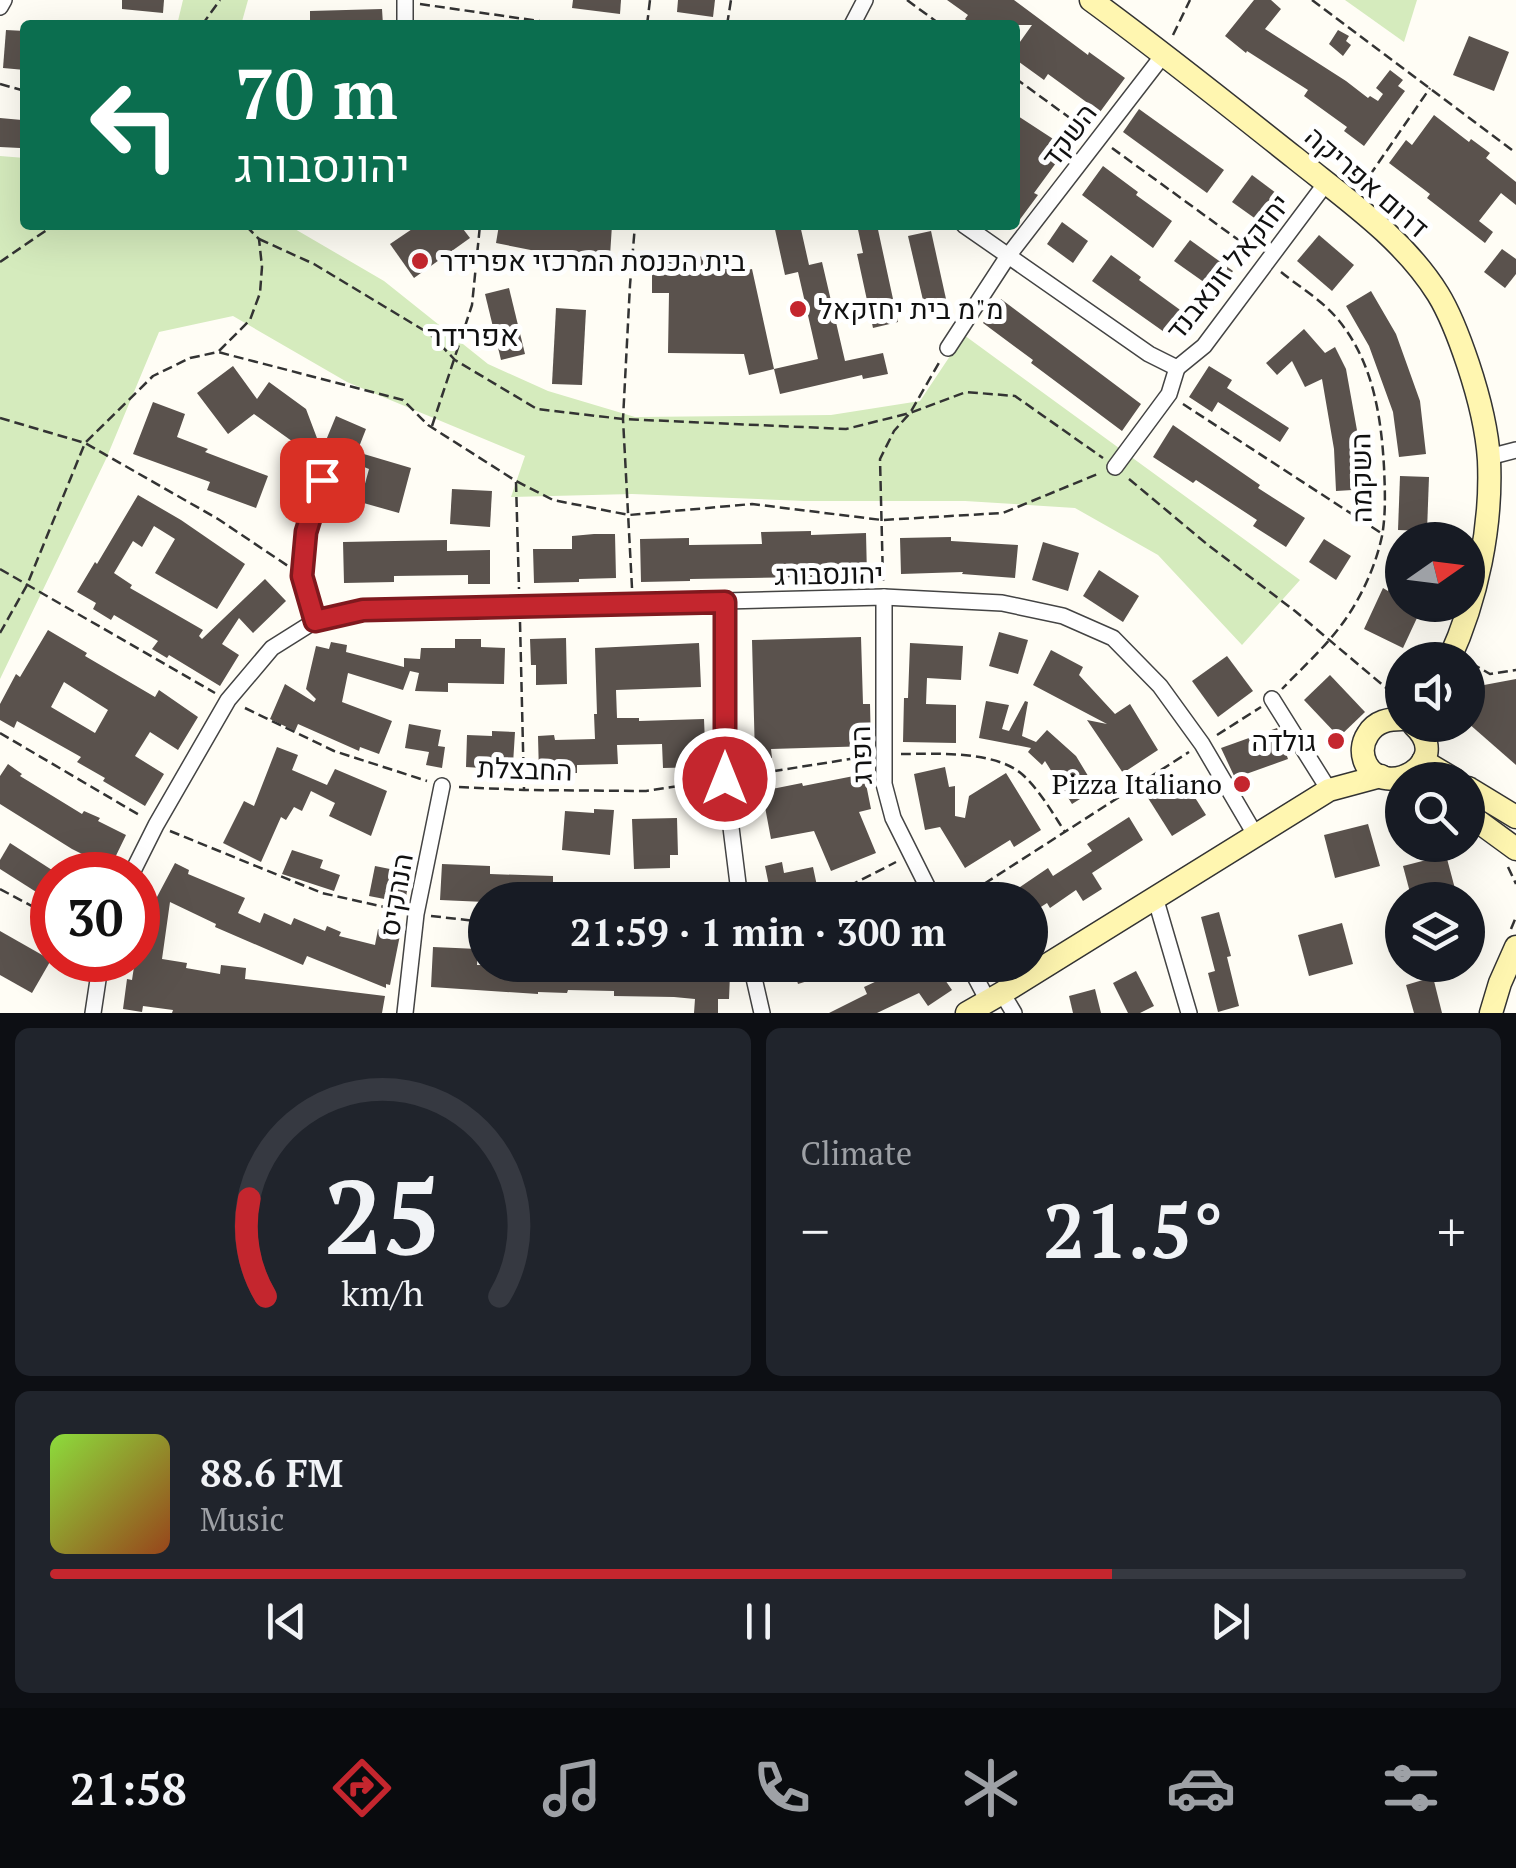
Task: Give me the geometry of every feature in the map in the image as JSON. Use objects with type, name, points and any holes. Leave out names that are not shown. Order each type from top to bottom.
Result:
[{"type":"street","points":[[0,7],[4,0]]},
{"type":"street","name":"דרום אפריקה","points":[[1091,0],[1351,201],[1406,252],[1438,294],[1460,340],[1477,392],[1489,457],[1488,520],[1473,592],[1455,642]]},
{"type":"street","name":"השקד","points":[[948,348],[1008,256],[1164,54]]},
{"type":"street","name":"יחזקאל זונאבנד","points":[[971,230],[1149,354],[1177,368],[1204,346],[1326,183]]},
{"type":"street","points":[[1115,467],[1169,394],[1177,368]]},
{"type":"street","points":[[1489,457],[1516,450]]},
{"type":"street","points":[[315,621],[302,576],[306,532],[322,480]]},
{"type":"street","name":"יהונסבורג","points":[[142,852],[228,700],[272,648],[315,621],[363,610],[884,597],[1002,602],[1063,616],[1112,638],[1160,686],[1202,744],[1256,836]]},
{"type":"street","name":"הפרג","points":[[884,597],[884,784],[893,818],[925,882]]},
{"type":"street","points":[[725,602],[725,779],[738,882]]},
{"type":"street","points":[[1272,699],[1334,789]]},
{"type":"street","points":[[1385,721],[1371,730],[1363,747],[1369,770],[1385,777]]},
{"type":"street","points":[[1334,789],[1363,757]]},
{"type":"street","points":[[966,1013],[1001,1002],[1155,897],[1334,789],[1381,776]]},
{"type":"street","name":"הנרקיס","points":[[405,1013],[416,914],[442,786]]},
{"type":"street","points":[[1485,799],[1516,818]]},
{"type":"street","points":[[1485,831],[1512,858]]},
{"type":"street","points":[[1155,897],[1189,1013]]},
{"type":"street","points":[[1492,1013],[1516,947]]},
{"type":"street","points":[[93,1013],[98,982]]},
{"type":"street","points":[[755,982],[762,1013]]},
{"type":"street","points":[[984,982],[1001,1002]]},
{"type":"path","points":[[907,0],[935,20]]},
{"type":"path","points":[[1164,54],[1190,0]]},
{"type":"path","points":[[1312,0],[1516,153]]},
{"type":"path","points":[[405,1],[533,20]]},
{"type":"path","name":"השקמה","points":[[987,882],[1272,699],[1349,615],[1374,564],[1385,505],[1376,394],[1363,357],[1334,315],[1268,262],[1020,82]]},
{"type":"path","points":[[1351,201],[1430,88]]},
{"type":"path","points":[[0,262],[47,230]]},
{"type":"path","points":[[250,230],[259,239],[314,264],[430,334],[456,360],[537,409],[623,420],[846,429],[910,413],[966,392],[1014,396],[1115,467],[1208,545],[1296,611],[1385,696]]},
{"type":"path","points":[[431,427],[472,305],[480,230]]},
{"type":"path","points":[[632,604],[623,420],[636,230]]},
{"type":"path","points":[[218,352],[250,320],[260,293],[259,239]]},
{"type":"path","points":[[884,597],[880,459],[948,348]]},
{"type":"path","points":[[0,632],[26,584],[85,443],[153,376],[190,358],[218,352],[403,400],[431,427],[553,500],[629,515],[752,504],[882,520],[1003,513],[1115,467]]},
{"type":"path","points":[[1169,394],[1382,534]]},
{"type":"path","points":[[0,418],[85,443],[218,520],[302,576]]},
{"type":"path","points":[[516,481],[524,790]]},
{"type":"path","name":"החבצלת","points":[[0,569],[228,700],[334,751],[442,786],[646,791],[884,754],[972,756],[1020,772],[1066,832]]},
{"type":"path","points":[[1485,671],[1490,674],[1516,670]]},
{"type":"path","points":[[0,734],[156,824],[322,893],[416,914],[468,920]]},
{"type":"path","points":[[857,882],[911,854]]},
{"type":"path","points":[[1512,858],[1516,884]]},
{"type":"path","points":[[0,889],[30,906]]},
{"type":"green space","points":[[183,0],[248,0],[242,20],[178,20]]},
{"type":"green space","points":[[1345,0],[1417,0],[1404,42]]},
{"type":"green space","points":[[0,156],[20,158],[20,230],[297,230],[384,281],[488,364],[548,391],[635,417],[831,415],[920,401],[964,335],[1300,580],[1242,645],[1158,555],[1075,508],[965,501],[804,501],[632,494],[511,497],[525,456],[347,382],[233,316],[159,332],[106,459],[0,679]]},
{"type":"building","points":[[122,0],[164,0],[163,13],[122,9]]},
{"type":"building","points":[[573,0],[621,0],[620,14],[572,8]]},
{"type":"building","points":[[678,0],[715,0],[713,17],[677,12]]},
{"type":"building","points":[[947,0],[1014,0],[1125,78],[1100,112],[1048,74],[1044,80],[1020,63],[1020,42],[1032,25],[1020,25],[1020,20],[966,20],[968,15]]},
{"type":"building","points":[[1254,0],[1271,0],[1281,9],[1265,29],[1368,98],[1378,101],[1383,94],[1376,88],[1390,70],[1403,80],[1398,86],[1405,91],[1364,146],[1344,131],[1347,127],[1304,96],[1308,90],[1225,36]]},
{"type":"building","points":[[382,9],[383,20],[310,20],[310,11]]},
{"type":"building","points":[[6,30],[20,31],[20,70],[3,68]]},
{"type":"building","points":[[1338,30],[1349,36],[1346,41],[1351,45],[1343,56],[1329,44]]},
{"type":"building","points":[[1469,36],[1509,52],[1494,91],[1453,75]]},
{"type":"building","points":[[1139,109],[1224,170],[1207,193],[1123,132]]},
{"type":"building","points":[[1434,115],[1490,153],[1486,158],[1516,182],[1516,205],[1501,193],[1479,221],[1493,232],[1485,243],[1389,163],[1406,140],[1412,145]]},
{"type":"building","points":[[1020,117],[1067,148],[1034,193],[1038,195],[1020,219]]},
{"type":"building","points":[[0,118],[20,120],[20,148],[0,147]]},
{"type":"building","points":[[1103,166],[1172,221],[1153,248],[1082,195]]},
{"type":"building","points":[[1252,175],[1280,196],[1260,222],[1232,202]]},
{"type":"building","points":[[1062,222],[1088,241],[1073,263],[1047,244]]},
{"type":"building","name":"בית הכנסת המרכזי אפרידר","points":[[411,230],[464,230],[470,238],[414,278],[390,244]]},
{"type":"building","points":[[498,230],[612,230],[610,256],[580,254],[580,262],[561,261],[561,256],[496,243]]},
{"type":"building","points":[[775,230],[801,230],[809,265],[822,262],[845,361],[883,353],[888,374],[863,379],[862,375],[780,394],[774,369],[818,359],[798,272],[785,275]]},
{"type":"building","points":[[858,230],[878,230],[898,322],[873,328],[857,254],[863,253]]},
{"type":"building","points":[[931,231],[948,308],[926,313],[908,236]]},
{"type":"building","points":[[1319,235],[1354,265],[1332,291],[1297,261]]},
{"type":"building","points":[[1190,240],[1233,271],[1218,292],[1174,261]]},
{"type":"building","points":[[1502,249],[1516,259],[1516,274],[1505,288],[1484,272]]},
{"type":"building","points":[[1111,255],[1183,312],[1167,334],[1092,281]]},
{"type":"building","points":[[652,256],[733,257],[733,273],[752,269],[774,369],[749,375],[744,354],[668,353],[669,293],[652,293]]},
{"type":"building","points":[[509,288],[525,354],[501,360],[485,294]]},
{"type":"building","points":[[1371,291],[1396,334],[1420,401],[1426,454],[1399,457],[1393,412],[1369,346],[1346,306]]},
{"type":"building","points":[[1001,299],[1141,404],[1122,431],[983,323]]},
{"type":"building","points":[[556,308],[586,310],[582,385],[552,384]]},
{"type":"building","points":[[1304,329],[1325,353],[1335,347],[1346,369],[1366,461],[1350,463],[1351,473],[1367,474],[1369,489],[1336,491],[1334,449],[1322,379],[1305,387],[1292,361],[1277,375],[1266,363]]},
{"type":"building","points":[[233,366],[257,399],[269,382],[306,409],[323,454],[302,461],[296,444],[254,414],[228,434],[197,393]]},
{"type":"building","points":[[1209,366],[1232,380],[1227,388],[1289,428],[1280,442],[1218,402],[1212,412],[1189,397]]},
{"type":"building","points":[[153,402],[185,414],[177,437],[268,476],[256,508],[207,490],[210,482],[133,454]]},
{"type":"building","points":[[336,416],[366,429],[357,452],[411,468],[399,513],[360,502],[369,469],[322,450]]},
{"type":"building","points":[[1173,425],[1305,518],[1286,547],[1253,526],[1257,520],[1153,457]]},
{"type":"building","points":[[1400,476],[1429,477],[1427,522],[1398,522]]},
{"type":"building","points":[[452,489],[492,491],[490,527],[450,524]]},
{"type":"building","points":[[138,495],[245,564],[217,609],[155,573],[175,539],[154,526],[142,547],[133,541],[114,573],[132,585],[130,588],[203,630],[199,636],[202,639],[265,579],[286,601],[253,633],[239,618],[222,644],[239,655],[220,686],[152,649],[158,641],[114,615],[111,620],[93,609],[96,603],[77,592]]},
{"type":"building","points":[[811,531],[811,535],[866,533],[867,576],[641,582],[640,539],[689,538],[689,545],[762,544],[761,532]]},
{"type":"building","points":[[615,534],[616,578],[534,583],[533,549],[572,549],[572,536]]},
{"type":"building","points":[[951,537],[951,541],[1018,545],[1015,578],[963,572],[901,574],[900,538]]},
{"type":"building","points":[[1324,539],[1351,556],[1336,580],[1309,562]]},
{"type":"building","points":[[447,540],[447,551],[490,550],[490,584],[468,584],[468,575],[394,576],[394,582],[344,583],[343,542]]},
{"type":"building","points":[[1043,542],[1079,553],[1068,591],[1032,580]]},
{"type":"building","points":[[1099,570],[1139,596],[1123,622],[1083,596]]},
{"type":"building","points":[[1383,588],[1385,622],[1415,622],[1406,642],[1391,642],[1364,629]]},
{"type":"building","points":[[48,630],[155,697],[159,690],[198,717],[178,750],[150,732],[135,756],[164,774],[145,806],[77,762],[81,757],[17,721],[14,728],[0,720],[0,704],[16,674],[20,677]],"holes":[[[64,682],[108,710],[95,733],[51,707]]]},
{"type":"building","points":[[999,632],[1028,640],[1018,674],[989,666]]},
{"type":"building","points":[[861,637],[863,704],[870,704],[871,746],[771,749],[772,758],[755,758],[752,640]]},
{"type":"building","points":[[566,638],[567,684],[536,685],[530,639]]},
{"type":"building","points":[[455,639],[481,639],[481,647],[505,648],[504,684],[448,683],[448,692],[415,691],[419,673],[410,671],[403,690],[348,673],[342,702],[392,721],[379,754],[360,747],[359,751],[298,724],[295,731],[270,719],[285,684],[314,702],[316,699],[306,689],[316,646],[329,649],[331,642],[347,645],[346,652],[404,667],[404,658],[420,659],[421,648],[455,648]]},
{"type":"building","points":[[699,643],[701,687],[616,690],[617,718],[704,719],[706,767],[663,768],[662,744],[617,745],[618,764],[577,765],[577,773],[539,774],[538,736],[554,735],[555,740],[595,739],[595,648]]},
{"type":"building","points":[[910,643],[963,646],[961,680],[927,678],[926,704],[956,705],[956,743],[903,742]]},
{"type":"building","points":[[1051,650],[1083,667],[1079,675],[1115,714],[1130,704],[1158,750],[1123,773],[1087,720],[1107,724],[1033,685]]},
{"type":"building","points":[[1227,656],[1253,691],[1218,717],[1192,681]]},
{"type":"building","points":[[1330,675],[1365,712],[1339,737],[1304,700]]},
{"type":"building","points":[[1516,679],[1516,765],[1485,738],[1485,685]]},
{"type":"building","points":[[986,701],[1009,705],[1002,729],[1009,731],[1025,701],[1028,702],[1022,736],[1036,742],[1047,730],[1076,756],[1096,789],[1072,804],[1045,761],[1042,765],[1028,752],[1031,748],[979,738]]},
{"type":"building","points":[[409,724],[441,730],[438,746],[445,747],[442,768],[426,765],[429,752],[405,748]]},
{"type":"building","points":[[1277,728],[1288,759],[1235,778],[1221,748]]},
{"type":"building","points":[[492,731],[515,732],[509,776],[497,776],[497,769],[466,767],[467,735],[492,736]]},
{"type":"building","points":[[277,747],[298,755],[292,770],[327,785],[335,769],[387,791],[371,836],[329,816],[335,803],[311,791],[302,811],[294,807],[286,820],[281,817],[261,862],[223,843],[244,801],[254,806]]},
{"type":"building","points":[[8,764],[20,776],[82,814],[84,811],[100,818],[98,821],[126,835],[118,852],[78,852],[0,804],[0,776]]},
{"type":"building","points":[[945,767],[949,787],[955,786],[955,816],[965,818],[969,796],[1006,773],[1041,830],[1014,847],[1010,840],[965,868],[940,827],[925,830],[914,774]]},
{"type":"building","points":[[864,774],[871,809],[859,812],[876,853],[831,871],[814,831],[771,839],[762,791]]},
{"type":"building","points":[[1182,777],[1206,815],[1172,836],[1148,798]]},
{"type":"building","points":[[594,809],[614,810],[610,855],[562,850],[565,811],[594,813]]},
{"type":"building","points":[[1129,817],[1143,840],[1092,873],[1102,889],[1083,901],[1076,890],[1050,908],[1048,882],[1027,882],[1048,868],[1053,876],[1092,851],[1087,844]]},
{"type":"building","points":[[677,818],[678,855],[670,855],[670,868],[634,869],[632,819]]},
{"type":"building","points":[[1368,824],[1380,866],[1335,878],[1324,835]]},
{"type":"building","points":[[10,843],[30,856],[30,888],[0,869],[0,860]]},
{"type":"building","points":[[292,850],[323,860],[320,868],[340,875],[334,891],[282,874]]},
{"type":"building","points":[[782,862],[784,873],[813,867],[816,882],[768,882],[765,866]]},
{"type":"building","points":[[1448,862],[1453,882],[1407,882],[1403,866]]},
{"type":"building","points":[[175,863],[189,870],[188,874],[245,898],[238,913],[260,923],[264,913],[291,925],[294,918],[375,945],[378,929],[400,935],[390,985],[386,984],[386,988],[307,956],[303,965],[215,927],[216,924],[170,902],[162,959],[220,974],[221,965],[246,968],[245,979],[385,996],[382,1013],[172,1013],[173,1010],[143,1006],[142,1012],[123,1009],[127,982],[160,982],[160,891]]},
{"type":"building","points":[[442,864],[490,866],[490,874],[553,876],[553,882],[468,882],[468,901],[440,900]]},
{"type":"building","points":[[375,866],[410,873],[405,903],[369,896]]},
{"type":"building","points":[[1219,912],[1239,1006],[1218,1012],[1208,973],[1215,971],[1201,917]]},
{"type":"building","points":[[1342,923],[1353,964],[1309,976],[1298,935]]},
{"type":"building","points":[[0,931],[30,948],[30,982],[38,982],[32,993],[0,975]]},
{"type":"building","points":[[433,947],[468,949],[468,982],[730,982],[729,999],[718,999],[718,1013],[694,1013],[695,999],[614,996],[614,991],[538,994],[431,987]]},
{"type":"building","points":[[1136,971],[1154,1006],[1140,1013],[1128,1013],[1113,983]]},
{"type":"building","points":[[875,982],[946,982],[952,990],[928,1006],[919,993],[877,1013],[829,1013],[867,994],[864,987]]},
{"type":"building","points":[[1434,982],[1442,1013],[1414,1013],[1406,985]]},
{"type":"building","points":[[1095,989],[1101,1013],[1073,1013],[1069,996]]},
{"type":"place","name":"בית הכנסת המרכזי אפרידר","points":[[420,261]]},
{"type":"place","name":"מ\"מ בית יחזקאל","points":[[798,309]]},
{"type":"place","name":"גולדה","points":[[1336,741]]},
{"type":"place","name":"Pizza Italiano","points":[[1242,784]]},
{"type":"district","name":"אפרידר","points":[[473,336]]},
{"type":"route","points":[[322,480],[306,532],[302,576],[315,621],[363,610],[725,602],[725,779]]}]
